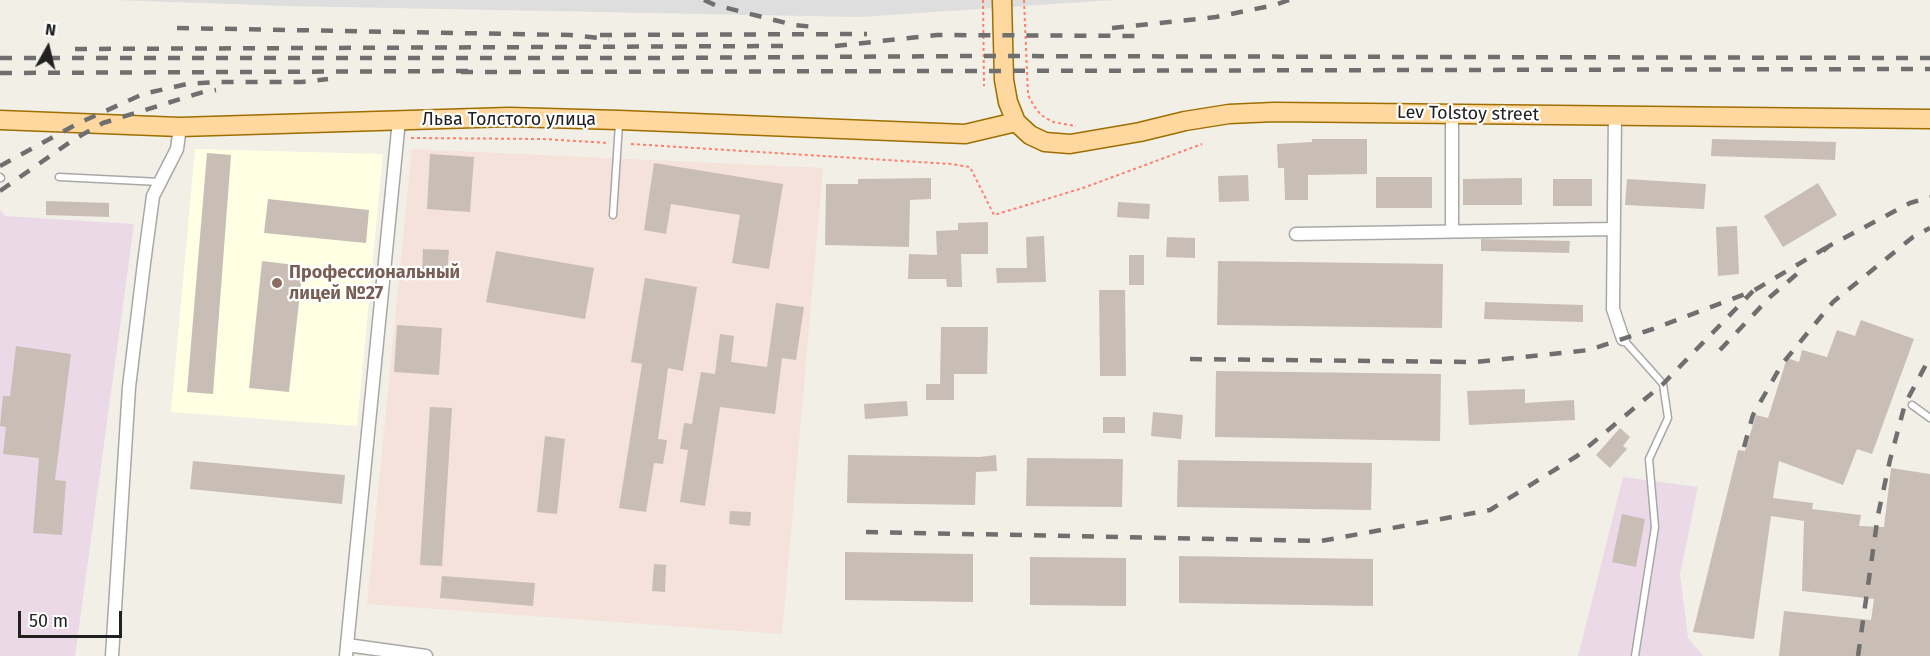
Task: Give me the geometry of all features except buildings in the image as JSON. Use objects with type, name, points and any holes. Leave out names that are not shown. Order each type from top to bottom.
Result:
[{"type":"main road","points":[[1002,0],[1004,80],[1008,102],[1016,122]]},
{"type":"main road","name":"Lev Tolstoy street","points":[[1016,122],[1030,135],[1045,142],[1070,144],[1140,132],[1185,121],[1230,114],[1274,112],[1930,118]]},
{"type":"main road","name":"Льва Толстого улица","points":[[0,120],[180,127],[398,129],[509,117],[965,134],[1016,122]]},
{"type":"street","points":[[1452,114],[1452,231]]},
{"type":"street","points":[[1615,115],[1613,309],[1623,339]]},
{"type":"street","points":[[112,656],[129,387],[153,196],[177,149],[180,127]]},
{"type":"street","points":[[398,129],[346,650],[426,656]]},
{"type":"street","points":[[1296,234],[1614,229]]},
{"type":"lane","points":[[613,215],[619,120]]},
{"type":"lane","points":[[58,177],[160,182]]},
{"type":"lane","points":[[1623,339],[1663,384],[1668,418],[1649,459],[1655,527],[1635,656]]},
{"type":"lane","points":[[1912,405],[1930,418]]},
{"type":"path","points":[[983,0],[984,86]]},
{"type":"path","points":[[1024,0],[1028,95],[1041,115],[1053,122],[1084,126]]},
{"type":"path","points":[[398,129],[609,143]]},
{"type":"path","points":[[631,144],[970,167],[994,215],[1083,188],[1202,144]]},
{"type":"shaded area","points":[[113,0],[1114,0],[859,17],[288,6]]},
{"type":"shaded area","name":"Профессиональный лицей №27","points":[[195,149],[383,154],[357,426],[171,412]]},
{"type":"shaded area","points":[[412,149],[823,168],[782,634],[367,604]]},
{"type":"shaded area","points":[[0,210],[5,216],[134,224],[75,656],[0,656]]},
{"type":"shaded area","points":[[1623,477],[1698,487],[1680,574],[1688,638],[1703,656],[1578,656]]},
{"type":"railway","points":[[704,0],[715,5],[794,25],[815,27]]},
{"type":"railway","points":[[1112,28],[1216,17],[1289,0]]},
{"type":"railway","points":[[177,28],[570,35],[609,39]]},
{"type":"railway","points":[[600,35],[867,34]]},
{"type":"railway","points":[[835,46],[937,35],[1146,36]]},
{"type":"railway","points":[[75,49],[786,46]]},
{"type":"railway","points":[[0,58],[973,56],[1930,58]]},
{"type":"railway","points":[[461,72],[1930,69]]},
{"type":"railway","points":[[0,73],[469,71]]},
{"type":"railway","points":[[0,166],[79,123],[143,94],[187,84],[302,82],[328,79]]},
{"type":"railway","points":[[0,191],[73,140],[103,123],[216,90]]},
{"type":"railway","points":[[1823,251],[1910,203],[1930,197]]},
{"type":"railway","points":[[1744,447],[1753,415],[1782,364],[1833,302],[1913,237],[1930,228]]},
{"type":"railway","points":[[1190,359],[1475,362],[1589,350],[1653,329],[1753,291],[1829,246]]},
{"type":"railway","points":[[1720,350],[1770,297],[1805,267]]},
{"type":"railway","points":[[866,532],[1321,541],[1490,510],[1577,456],[1663,384],[1753,291]]},
{"type":"railway","points":[[1858,656],[1878,515],[1890,460],[1905,404],[1930,357]]},
{"type":"place","name":"Профессиональный лицей №27","points":[[277,283]]}]
